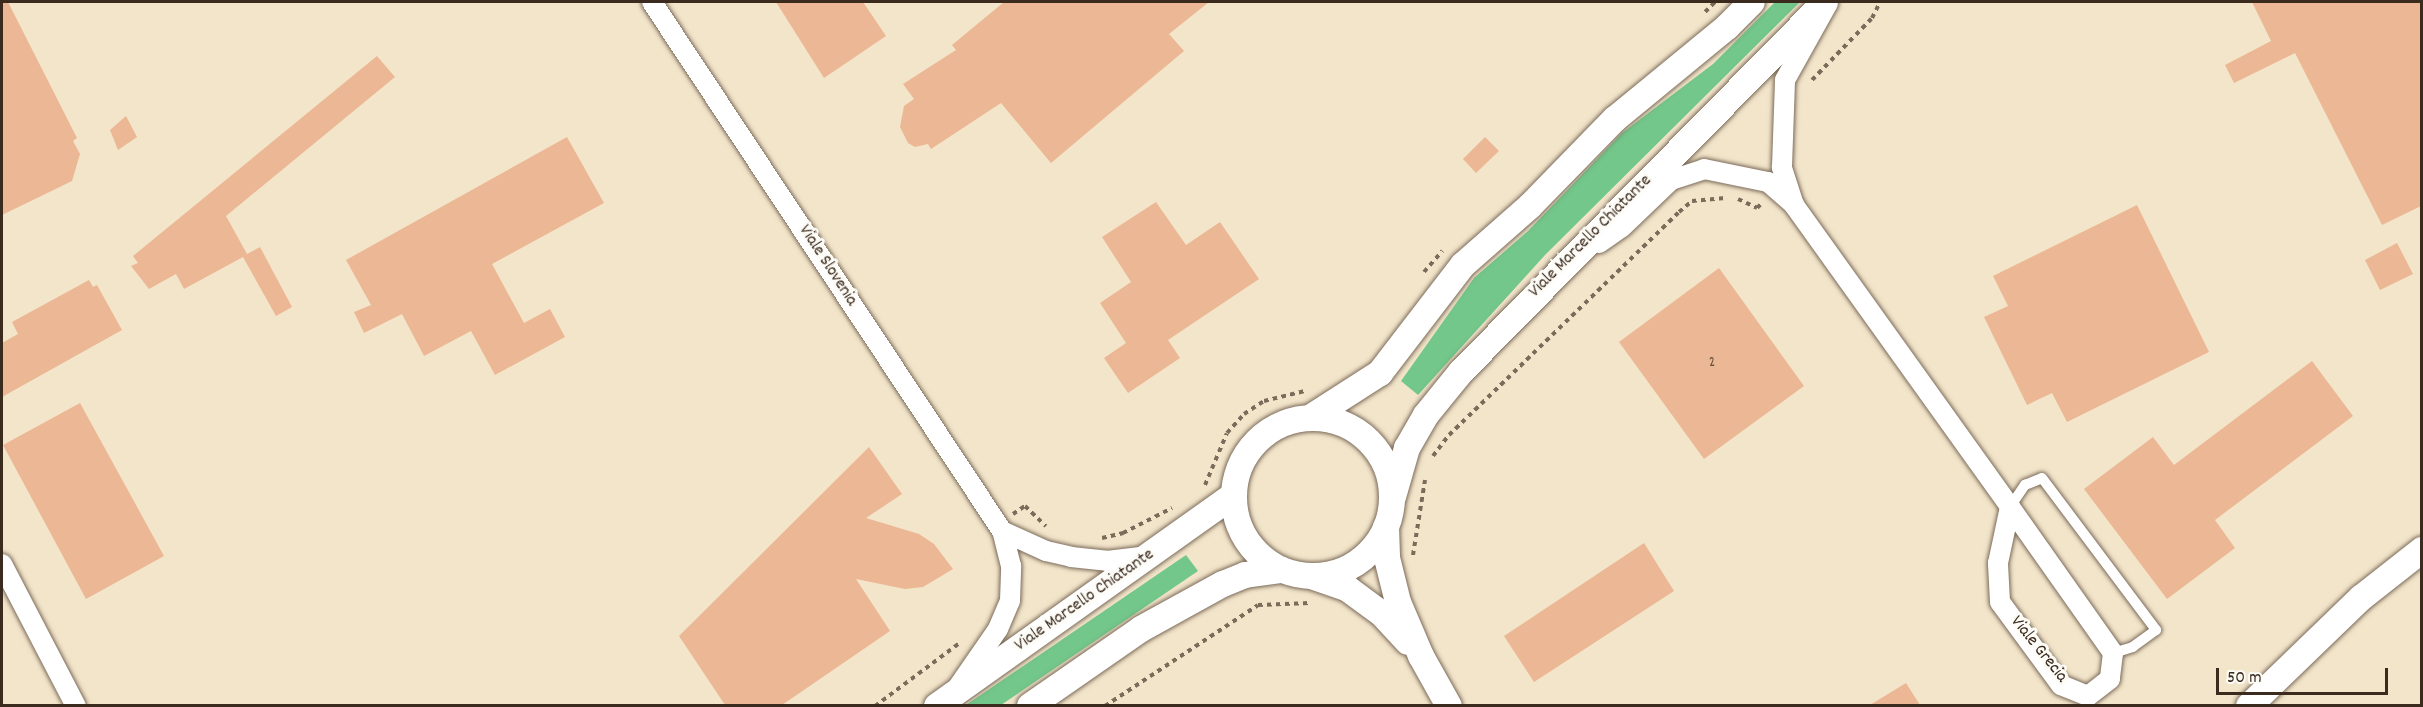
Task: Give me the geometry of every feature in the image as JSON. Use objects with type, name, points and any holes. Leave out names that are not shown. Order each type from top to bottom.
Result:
[{"type":"street","name":"Viale Slovenia","points":[[652,2],[999,528],[1011,566],[1010,601],[998,629],[944,701]]},
{"type":"street","name":"Viale Marcello Chiatante","points":[[1313,416],[1380,373],[1463,265],[1530,206],[1615,119],[1728,27],[1752,2]]},
{"type":"street","points":[[1794,205],[1782,167],[1781,123],[1785,80],[1827,2]]},
{"type":"street","name":"Viale Marcello Chiatante","points":[[1393,497],[1389,472],[1378,450],[1360,432],[1338,420],[1313,416],[1288,420],[1266,431],[1248,449],[1237,471],[1233,496],[1236,519],[1246,541],[1262,558],[1282,570],[1312,577],[1335,573],[1357,563],[1374,548],[1386,527],[1407,448],[1426,415],[1461,372],[1558,271],[1827,2]]},
{"type":"street","points":[[1558,271],[1622,227],[1671,180],[1704,169],[1740,174],[1768,182],[1794,205],[2113,653]]},
{"type":"street","name":"Viale Marcello Chiatante","points":[[944,701],[1233,496]]},
{"type":"street","name":"Viale Grecia","points":[[2010,507],[1998,563],[2000,602],[2061,685],[2088,696],[2110,679],[2113,653]]},
{"type":"street","points":[[1386,527],[1388,558],[1398,602],[1421,656],[1449,705]]},
{"type":"street","points":[[999,528],[1046,551],[1071,557],[1107,561],[1149,556]]},
{"type":"street","points":[[2249,705],[2361,598],[2421,550]]},
{"type":"street","points":[[2,564],[76,705]]},
{"type":"street","name":"Viale Marcello Chiatante","points":[[1030,705],[1141,629],[1223,584],[1245,575],[1282,570]]},
{"type":"street","points":[[1312,577],[1348,589],[1382,614],[1421,656]]},
{"type":"lane","points":[[2010,507],[2025,485],[2042,477],[2156,630],[2133,647],[2113,653]]},
{"type":"path","points":[[1701,15],[1715,2]]},
{"type":"path","points":[[1809,85],[1818,70],[1872,18],[1880,2]]},
{"type":"path","points":[[1429,465],[1449,435],[1692,201],[1711,196],[1737,198],[1757,208],[1776,189]]},
{"type":"path","points":[[1422,276],[1434,258],[1450,244]]},
{"type":"path","points":[[1197,491],[1205,486],[1227,433],[1244,414],[1264,401],[1311,387]]},
{"type":"path","points":[[1412,566],[1425,475]]},
{"type":"path","points":[[1095,539],[1123,533],[1181,502]]},
{"type":"path","points":[[999,528],[1025,506],[1049,527]]},
{"type":"path","points":[[1105,705],[1258,605],[1283,601],[1320,606]]},
{"type":"path","points":[[875,705],[967,637]]},
{"type":"green space","points":[[1775,2],[1800,2],[1545,255],[1418,395],[1401,381],[1474,278],[1528,231],[1622,133],[1713,64]]},
{"type":"green space","points":[[1186,555],[1198,571],[1001,705],[966,705]]},
{"type":"building","points":[[2,2],[8,2],[77,138],[73,141],[80,154],[72,181],[2,215]]},
{"type":"building","points":[[776,2],[863,2],[886,36],[824,78]]},
{"type":"building","points":[[1004,2],[1209,2],[1169,34],[1184,51],[1051,163],[1001,103],[931,149],[928,144],[915,147],[908,143],[900,127],[904,106],[914,99],[903,84],[956,50],[952,45]]},
{"type":"building","points":[[2252,2],[2421,2],[2421,206],[2382,225],[2295,53],[2234,83],[2225,65],[2271,41]]},
{"type":"building","points":[[377,56],[395,77],[226,216],[247,254],[260,247],[292,307],[276,316],[243,257],[184,289],[176,274],[149,289],[131,266],[138,263],[133,256]]},
{"type":"building","points":[[126,116],[137,137],[118,150],[110,130]]},
{"type":"building","points":[[567,137],[604,203],[492,264],[524,323],[550,309],[565,337],[495,375],[471,331],[424,356],[402,314],[364,333],[354,312],[371,305],[346,260]]},
{"type":"building","points":[[1485,137],[1499,151],[1476,173],[1463,159]]},
{"type":"building","points":[[1156,202],[1186,245],[1220,222],[1259,279],[1168,340],[1180,358],[1128,393],[1104,358],[1126,343],[1100,303],[1131,282],[1102,237]]},
{"type":"building","points":[[2137,205],[2209,352],[2067,422],[2052,393],[2027,405],[1984,317],[2008,306],[1993,276]]},
{"type":"building","points":[[2397,243],[2413,274],[2380,290],[2365,260]]},
{"type":"building","points":[[1719,268],[1804,386],[1704,459],[1619,342]]},
{"type":"building","points":[[89,280],[93,287],[97,285],[122,330],[2,397],[2,343],[18,334],[12,322]]},
{"type":"building","points":[[2312,361],[2353,416],[2215,520],[2235,548],[2167,599],[2084,489],[2153,437],[2174,465]]},
{"type":"building","points":[[80,403],[164,556],[86,599],[3,445]]},
{"type":"building","points":[[869,447],[902,494],[866,518],[919,534],[934,544],[953,569],[923,587],[905,589],[856,579],[890,631],[782,705],[725,705],[679,636]]},
{"type":"building","points":[[1644,543],[1674,591],[1534,682],[1504,636]]},
{"type":"building","points":[[1906,683],[1920,705],[1870,705]]}]
